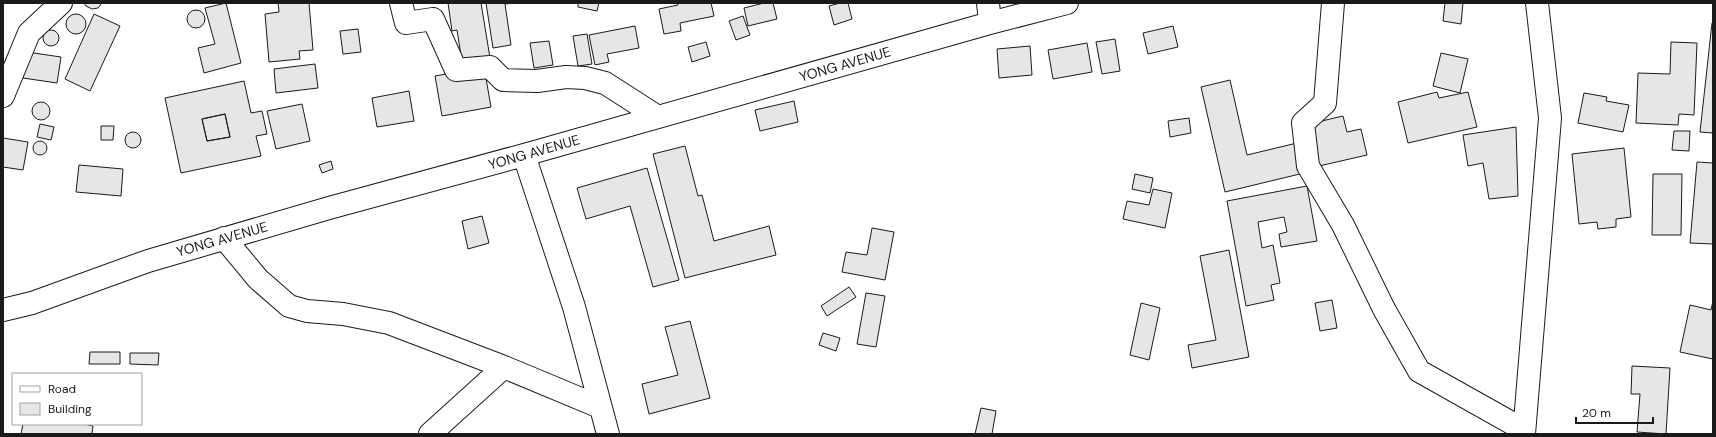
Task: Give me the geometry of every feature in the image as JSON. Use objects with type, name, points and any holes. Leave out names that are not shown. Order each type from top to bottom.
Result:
[{"type":"street","points":[[3,96],[29,33],[61,3]]},
{"type":"street","points":[[401,3],[406,23],[433,19],[456,70],[490,67],[504,80],[536,80],[566,76],[585,78],[605,83],[658,117]]},
{"type":"street","name":"YONG AVENUE","points":[[3,310],[32,303],[148,261],[224,238],[658,117],[989,13],[1067,3]]},
{"type":"street","points":[[1333,3],[1325,103],[1303,123],[1308,166],[1343,225],[1384,309],[1419,372],[1524,432],[1550,118],[1537,3]]},
{"type":"street","points":[[524,155],[574,307],[608,434]]},
{"type":"street","points":[[224,238],[258,279],[290,306],[307,311],[343,314],[389,323],[504,367],[600,407]]},
{"type":"street","points":[[430,434],[504,367]]},
{"type":"building","points":[[84,3],[102,3],[98,8],[92,9]]},
{"type":"building","points":[[226,3],[241,63],[204,73],[198,48],[215,44],[205,8]]},
{"type":"building","points":[[278,3],[309,3],[313,50],[299,51],[300,59],[269,62],[265,14],[279,12]]},
{"type":"building","points":[[448,3],[481,3],[491,64],[463,68],[457,30],[452,31]]},
{"type":"building","points":[[486,3],[515,3],[505,4],[511,45],[493,48]]},
{"type":"building","points":[[578,3],[599,3],[597,11],[578,7]]},
{"type":"building","points":[[677,3],[711,3],[714,16],[680,23],[681,31],[664,34],[659,9],[678,5]]},
{"type":"building","points":[[764,3],[773,3],[777,19],[748,26],[744,8]]},
{"type":"building","points":[[840,3],[848,3],[852,19],[834,25],[829,6]]},
{"type":"building","points":[[1445,3],[1463,3],[1461,24],[1443,21]]},
{"type":"building","points":[[196,10],[202,13],[205,19],[202,25],[196,28],[190,25],[187,19],[190,13]]},
{"type":"building","points":[[76,14],[83,17],[86,24],[83,31],[76,34],[69,31],[66,24],[69,17]]},
{"type":"building","points":[[94,14],[120,26],[90,91],[65,79]]},
{"type":"building","points":[[743,16],[750,35],[736,40],[729,21]]},
{"type":"building","points":[[1713,23],[1713,133],[1700,132]]},
{"type":"building","points":[[635,26],[639,48],[607,54],[609,62],[595,65],[589,35]]},
{"type":"building","points":[[1173,26],[1178,47],[1148,54],[1143,33]]},
{"type":"building","points":[[358,29],[361,52],[343,54],[340,31]]},
{"type":"building","points":[[48,30],[54,30],[59,35],[57,44],[54,46],[48,46],[43,41],[43,35]]},
{"type":"building","points":[[587,34],[592,64],[578,66],[573,36]]},
{"type":"building","points":[[1115,39],[1120,71],[1102,74],[1096,42]]},
{"type":"building","points":[[549,41],[553,65],[534,68],[530,43]]},
{"type":"building","points":[[706,42],[710,56],[692,62],[688,47]]},
{"type":"building","points":[[1671,42],[1697,43],[1694,115],[1679,114],[1678,125],[1636,123],[1638,73],[1670,74]]},
{"type":"building","points":[[1087,43],[1092,72],[1053,79],[1048,50]]},
{"type":"building","points":[[1030,46],[1032,75],[999,78],[997,49]]},
{"type":"building","points":[[27,52],[61,57],[57,83],[23,78]]},
{"type":"building","points":[[1441,53],[1468,59],[1460,93],[1433,86]]},
{"type":"building","points":[[315,64],[318,88],[276,93],[274,69]]},
{"type":"building","points":[[484,67],[491,107],[442,116],[435,76]]},
{"type":"building","points":[[1230,80],[1247,155],[1297,143],[1304,173],[1225,192],[1201,87]]},
{"type":"building","points":[[244,81],[251,113],[262,111],[267,134],[256,136],[261,156],[181,173],[165,98]],"holes":[[[225,114],[230,137],[207,141],[202,119]]]},
{"type":"building","points":[[409,91],[414,121],[377,127],[372,98]]},
{"type":"building","points":[[1437,92],[1439,98],[1468,92],[1477,127],[1408,143],[1398,102]]},
{"type":"building","points":[[1584,93],[1607,97],[1606,101],[1629,105],[1623,132],[1578,123]]},
{"type":"building","points":[[794,101],[798,122],[760,131],[755,110]]},
{"type":"building","points":[[41,102],[47,105],[50,111],[47,117],[41,120],[35,117],[32,111],[35,105]]},
{"type":"building","points":[[302,104],[310,141],[276,149],[267,111]]},
{"type":"building","points":[[225,114],[230,137],[207,141],[202,119]]},
{"type":"building","points":[[1343,116],[1347,132],[1361,129],[1367,155],[1319,166],[1309,124]]},
{"type":"building","points":[[1189,118],[1191,133],[1170,137],[1168,121]]},
{"type":"building","points":[[40,124],[54,127],[51,140],[37,137]]},
{"type":"building","points":[[101,126],[114,126],[113,140],[101,140]]},
{"type":"building","points":[[1516,127],[1518,196],[1489,199],[1483,163],[1468,166],[1463,135]]},
{"type":"building","points":[[1674,131],[1690,131],[1689,151],[1672,150]]},
{"type":"building","points":[[133,132],[140,137],[141,140],[136,147],[133,148],[126,143],[125,140],[130,133]]},
{"type":"building","points":[[3,138],[28,142],[23,170],[3,167]]},
{"type":"building","points":[[37,141],[43,141],[47,145],[47,151],[43,155],[37,155],[33,151],[33,145]]},
{"type":"building","points":[[685,146],[698,196],[702,195],[714,241],[769,226],[776,255],[685,278],[653,154]]},
{"type":"building","points":[[1624,148],[1631,217],[1616,219],[1616,227],[1598,229],[1597,222],[1579,224],[1572,154]]},
{"type":"building","points":[[331,161],[333,169],[322,173],[319,165]]},
{"type":"building","points":[[1697,162],[1713,163],[1713,244],[1690,243]]},
{"type":"building","points":[[79,165],[123,169],[121,196],[76,192]]},
{"type":"building","points":[[647,168],[679,280],[653,287],[630,206],[586,219],[577,188]]},
{"type":"building","points":[[1135,174],[1153,178],[1150,193],[1132,189]]},
{"type":"building","points":[[1653,174],[1682,174],[1681,235],[1652,235]]},
{"type":"building","points":[[1307,186],[1317,241],[1281,247],[1279,234],[1287,232],[1284,217],[1258,222],[1262,248],[1273,245],[1280,283],[1271,285],[1274,300],[1246,306],[1227,201]]},
{"type":"building","points":[[1153,189],[1172,193],[1165,228],[1123,219],[1127,201],[1149,205]]},
{"type":"building","points":[[482,216],[489,243],[468,249],[462,221]]},
{"type":"building","points":[[872,228],[894,232],[885,280],[842,272],[846,252],[867,255]]},
{"type":"building","points":[[1229,250],[1249,357],[1192,368],[1188,345],[1216,340],[1200,256]]},
{"type":"building","points":[[849,287],[856,297],[827,316],[821,306]]},
{"type":"building","points":[[866,293],[885,296],[876,347],[857,344]]},
{"type":"building","points":[[1332,300],[1337,328],[1320,331],[1315,303]]},
{"type":"building","points":[[1713,301],[1713,359],[1680,352],[1690,305],[1711,310]]},
{"type":"building","points":[[1141,303],[1160,308],[1149,360],[1130,355]]},
{"type":"building","points":[[690,321],[710,398],[649,414],[642,384],[678,375],[665,327]]},
{"type":"building","points":[[823,333],[840,338],[836,351],[819,345]]},
{"type":"building","points":[[90,352],[120,352],[120,364],[89,364]]},
{"type":"building","points":[[130,353],[159,353],[158,365],[130,364]]},
{"type":"building","points":[[1632,366],[1670,368],[1666,434],[1637,432],[1640,394],[1631,394]]},
{"type":"building","points":[[981,408],[996,411],[992,434],[975,434]]},
{"type":"building","points":[[23,425],[93,426],[92,434],[21,434]]}]
